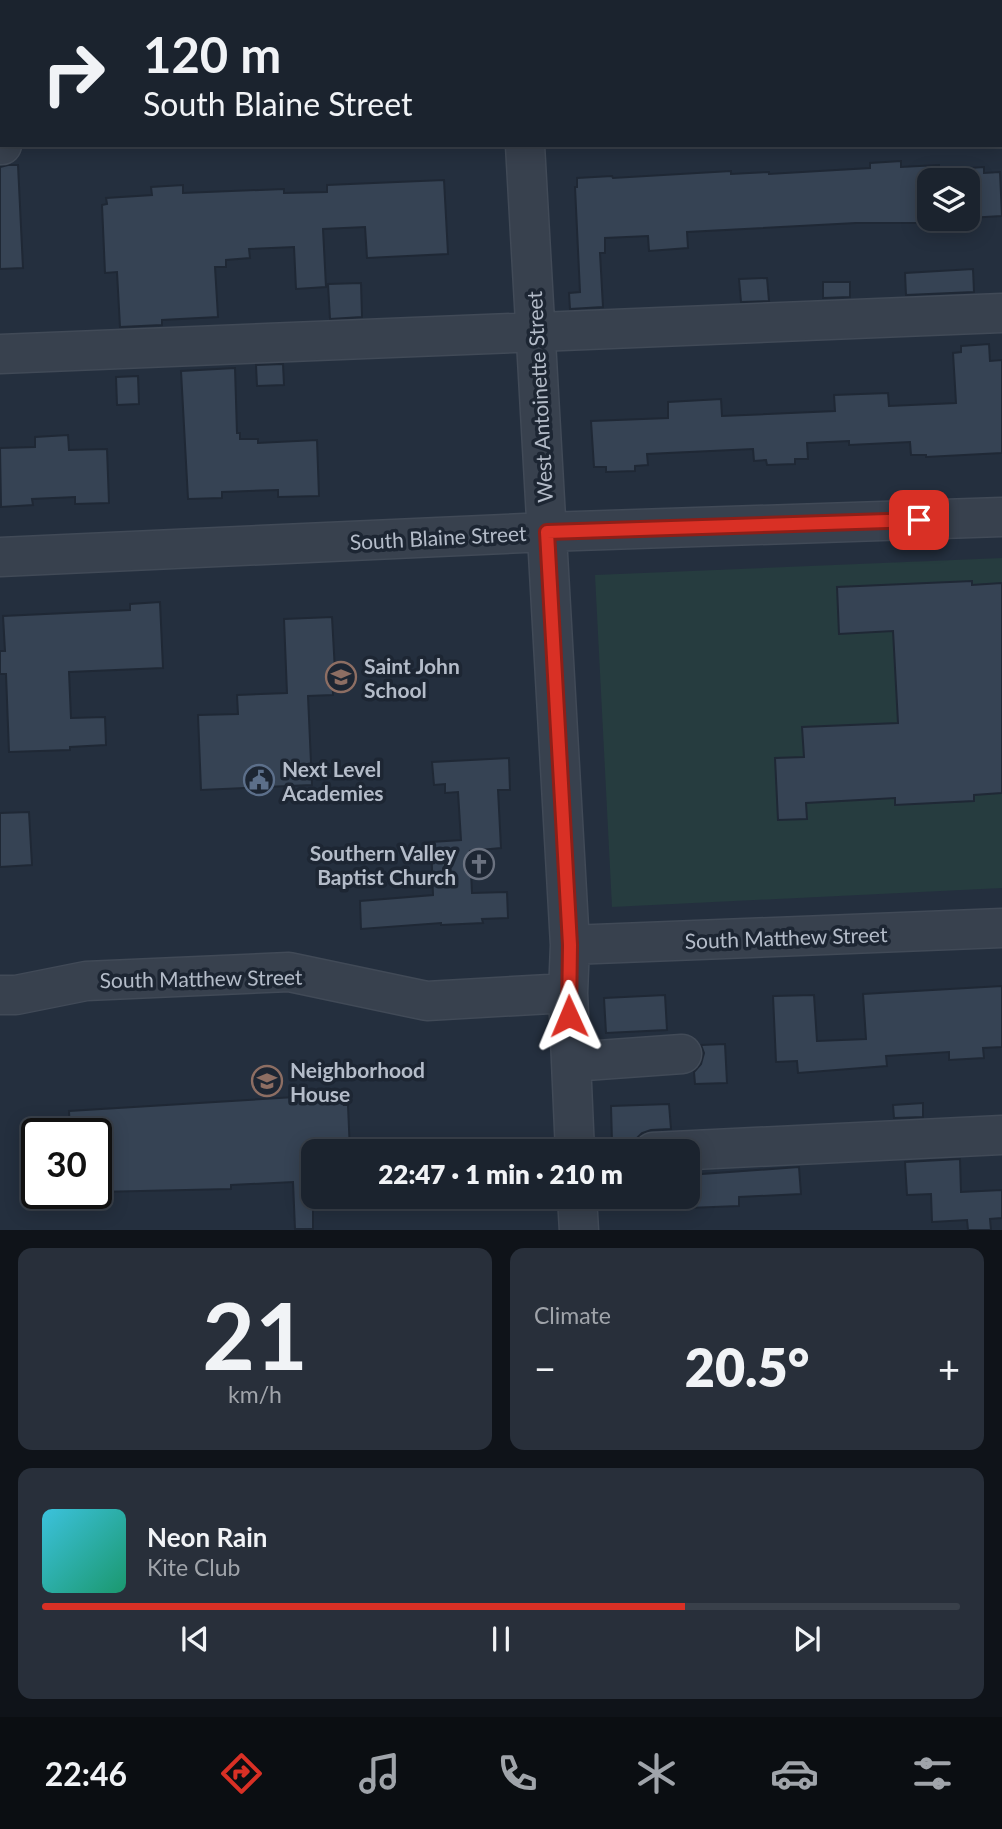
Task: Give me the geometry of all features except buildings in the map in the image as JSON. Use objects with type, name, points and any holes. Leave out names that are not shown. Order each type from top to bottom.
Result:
[{"type":"street","name":"West Antoinette Street","points":[[525,147],[570,945],[568,993],[574,1139]]},
{"type":"street","points":[[0,354],[1002,313]]},
{"type":"street","name":"South Blaine Street","points":[[0,557],[547,532],[1002,517]]},
{"type":"street","name":"South Matthew Street","points":[[570,945],[1002,928]]},
{"type":"street","name":"South Matthew Street","points":[[0,995],[16,995],[86,981],[289,972],[427,1001],[568,993]]},
{"type":"street","points":[[571,1062],[681,1054]]},
{"type":"street","points":[[700,1150],[1002,1135]]},
{"type":"street","points":[[578,1209],[579,1230]]},
{"type":"green space","points":[[1002,558],[1002,888],[612,907],[595,575]]},
{"type":"place","name":"Saint John School","points":[[341,677]]},
{"type":"place","name":"Next Level Academies","points":[[259,780]]},
{"type":"place","name":"Southern Valley Baptist Church","points":[[479,864]]},
{"type":"place","name":"Neighborhood House","points":[[267,1081]]},
{"type":"route","points":[[569,1016],[570,945],[547,532],[919,520]]}]
